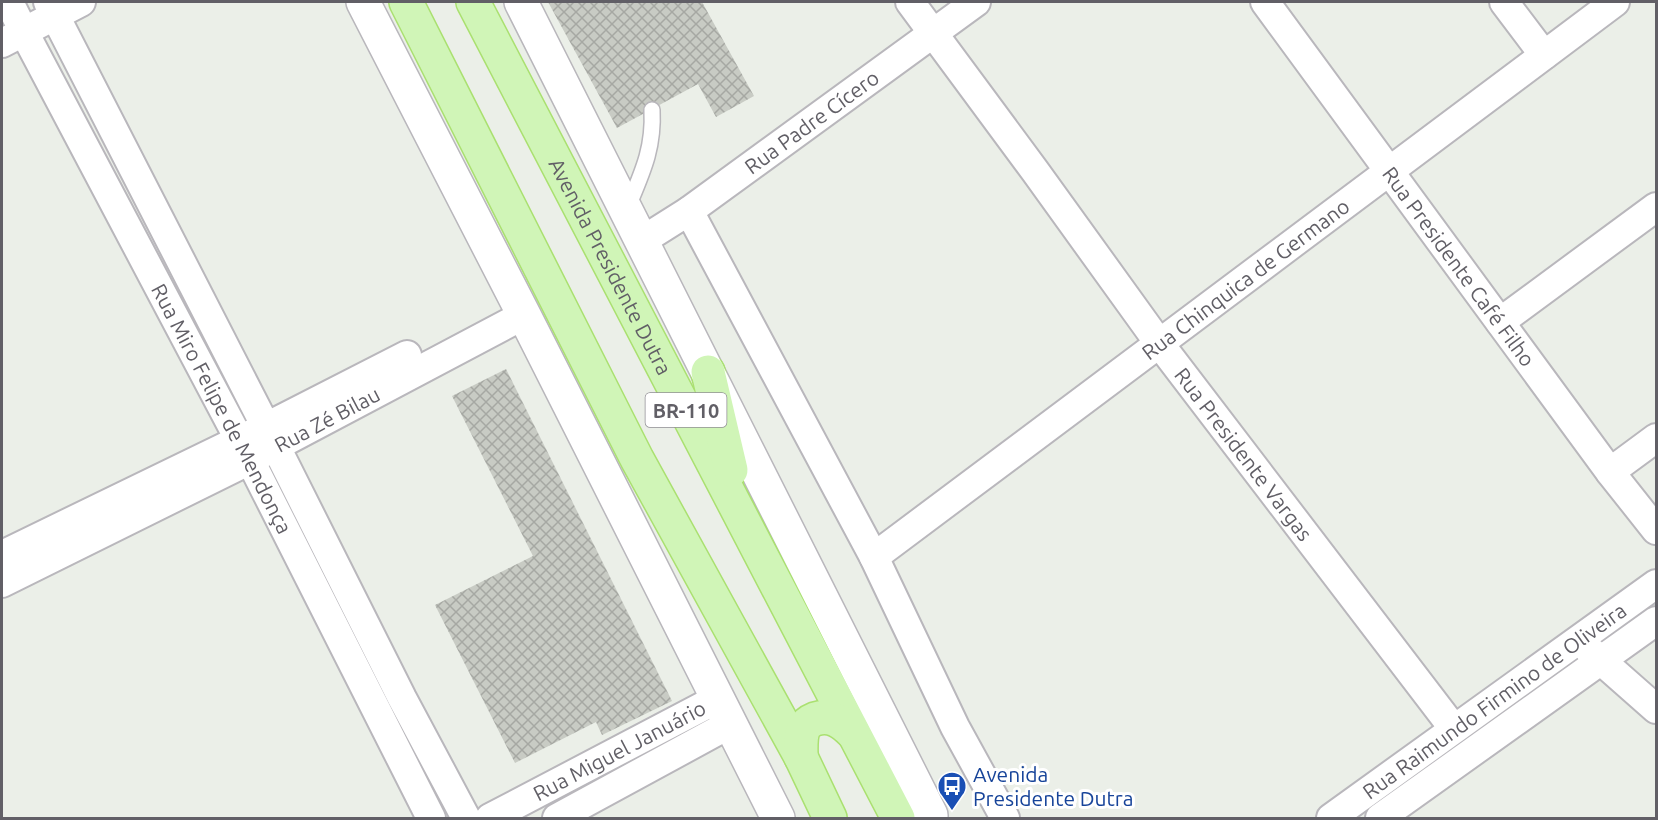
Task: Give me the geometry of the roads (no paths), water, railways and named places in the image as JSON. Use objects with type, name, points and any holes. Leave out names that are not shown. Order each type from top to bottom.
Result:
[{"type":"main road","name":"BR-110","points":[[406,2],[637,459],[801,757],[830,819]]},
{"type":"main road","name":"Avenida Presidente Dutra","points":[[473,2],[898,819]]},
{"type":"main road","points":[[708,372],[741,516]]},
{"type":"main road","points":[[801,757],[804,727],[811,720],[831,718],[843,724],[853,733]]},
{"type":"street","points":[[2,5],[9,2]]},
{"type":"street","name":"Rua Miro Felipe de Mendonça","points":[[9,2],[13,38],[244,450],[431,819]]},
{"type":"street","points":[[13,38],[52,8],[81,2]]},
{"type":"street","points":[[363,2],[520,307],[778,819]]},
{"type":"street","name":"Avenida Presidente Dutra","points":[[521,2],[627,208],[926,804],[931,819]]},
{"type":"street","name":"Rua Presidente Vargas","points":[[910,2],[1159,343],[1454,729]]},
{"type":"street","name":"Rua Padre Cícero","points":[[643,240],[689,211],[976,2]]},
{"type":"street","name":"Rua Presidente Café Filho","points":[[1265,2],[1610,472],[1656,530]]},
{"type":"street","points":[[1504,2],[1544,55]]},
{"type":"street","name":"Rua Chinquica de Germano","points":[[874,557],[1615,2]]},
{"type":"street","name":"Rua Miro Felipe de Mendonça","points":[[52,8],[407,708],[466,819]]},
{"type":"street","points":[[1500,322],[1656,207]]},
{"type":"street","points":[[689,211],[874,557],[955,727],[1005,819]]},
{"type":"street","name":"Rua Zé Bilau","points":[[2,555],[244,450],[520,307]]},
{"type":"street","points":[[1610,472],[1656,438]]},
{"type":"street","name":"Rua Zé Bilau","points":[[2,584],[244,450]]},
{"type":"street","name":"Rua Raimundo Firmino de Oliveira","points":[[1331,819],[1656,584]]},
{"type":"street","points":[[338,634],[363,621]]},
{"type":"street","name":"Rua Raimundo Firmino de Oliveira","points":[[1380,819],[1656,621]]},
{"type":"street","points":[[1578,639],[1656,709]]},
{"type":"street","name":"Rua Miguel Januário","points":[[490,819],[723,712]]},
{"type":"street","name":"Rua Miguel Januário","points":[[557,819],[723,712]]},
{"type":"lane","points":[[627,208],[646,161],[653,130],[652,110]]},
{"type":"place","name":"Avenida Presidente Dutra","points":[[952,812]]}]
